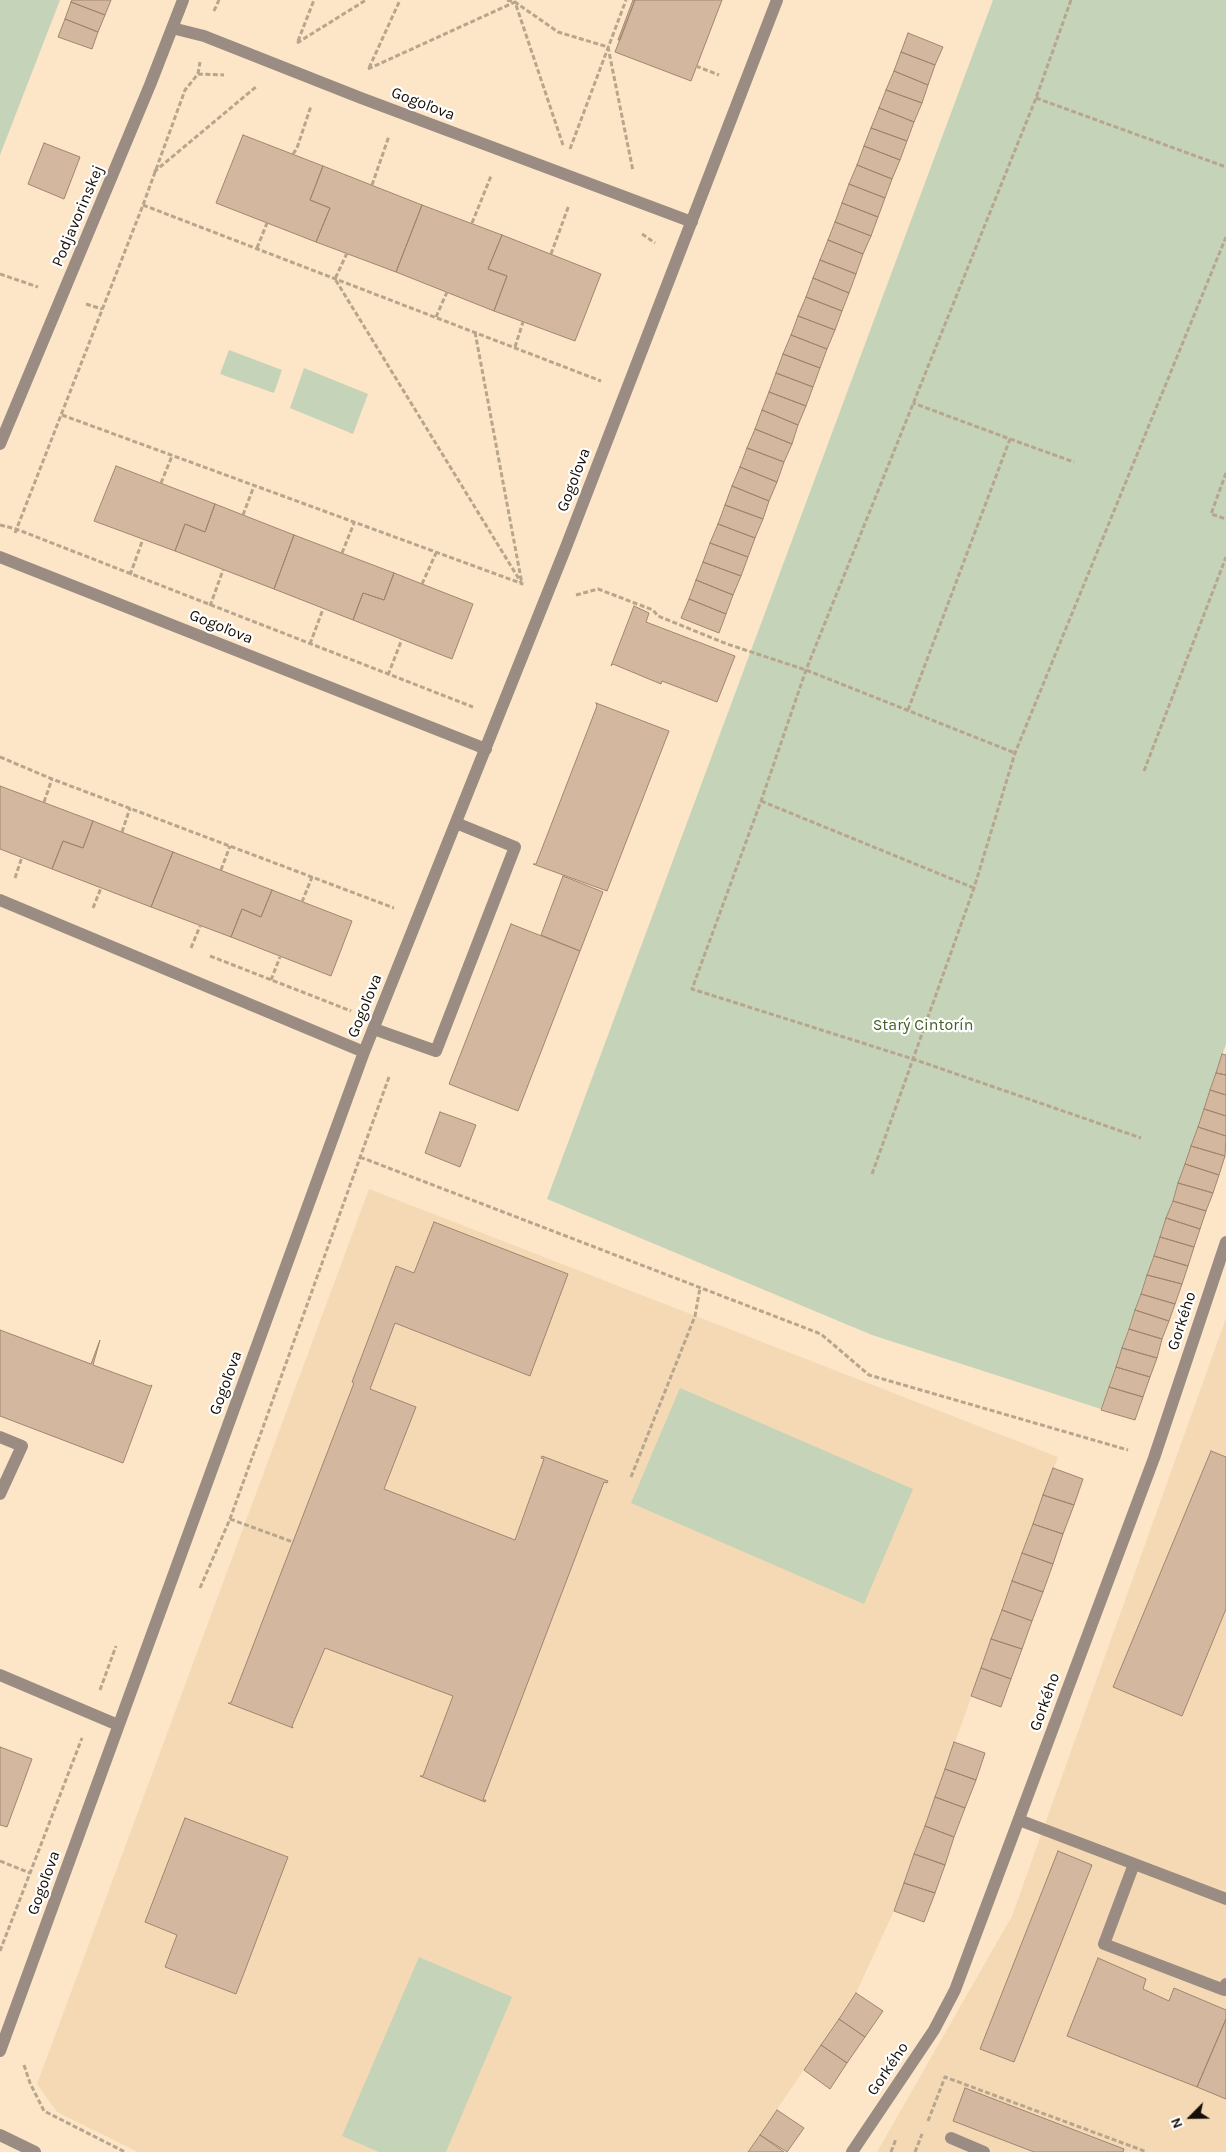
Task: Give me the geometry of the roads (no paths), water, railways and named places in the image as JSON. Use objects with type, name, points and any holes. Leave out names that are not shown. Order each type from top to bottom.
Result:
[{"type":"street","name":"Podjavorinskej","points":[[0,444],[146,94],[183,0]]},
{"type":"street","name":"Gogoľova","points":[[0,2051],[364,1052],[547,594],[777,0]]},
{"type":"street","name":"Gogoľova","points":[[172,28],[204,36],[277,66],[692,222]]},
{"type":"street","name":"Gogoľova","points":[[3,558],[486,749]]},
{"type":"street","points":[[374,1029],[436,1051],[515,847],[456,823]]},
{"type":"street","name":"Gogoľova","points":[[0,900],[364,1052]]},
{"type":"street","name":"Gorkého","points":[[852,2152],[934,2030],[955,1990],[1154,1458],[1226,1242]]},
{"type":"street","points":[[0,1437],[22,1446],[0,1494]]},
{"type":"street","points":[[0,1675],[118,1725]]},
{"type":"street","points":[[1019,1820],[1226,1899]]},
{"type":"street","points":[[1134,1864],[1104,1944],[1224,1990],[1226,1984]]},
{"type":"street","points":[[0,2135],[35,2152]]},
{"type":"street","points":[[951,2138],[984,2152]]},
{"type":"park label","name":"Starý Cintorín","points":[[923,1025]]}]
